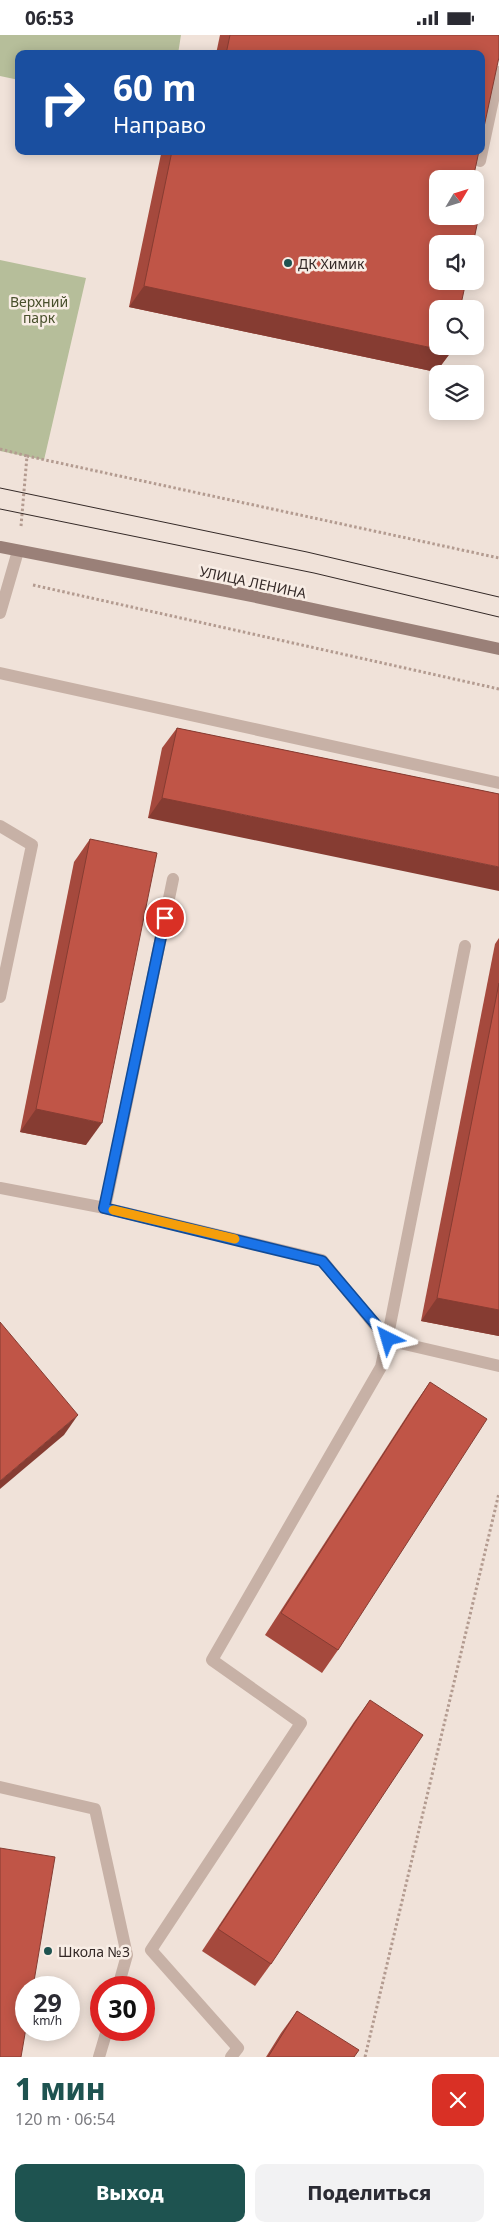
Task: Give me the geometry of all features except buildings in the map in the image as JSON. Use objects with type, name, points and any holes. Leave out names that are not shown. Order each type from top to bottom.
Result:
[{"type":"street","points":[[485,138],[499,72]]},
{"type":"street","points":[[480,161],[481,155]]},
{"type":"street","name":"УЛИЦА ЛЕНИНА","points":[[0,547],[247,595],[499,649]]},
{"type":"street","points":[[0,613],[18,551]]},
{"type":"street","points":[[0,673],[499,783]]},
{"type":"street","points":[[0,826],[32,845],[0,997]]},
{"type":"street","points":[[104,1208],[173,879]]},
{"type":"street","points":[[231,2057],[238,2047],[151,1950],[302,1723],[212,1660],[381,1367],[465,945]]},
{"type":"street","points":[[0,1188],[104,1208],[322,1261],[388,1339],[499,1367]]},
{"type":"street","points":[[0,1787],[95,1809],[127,1955],[121,1976]]},
{"type":"street","points":[[99,2057],[103,2041]]},
{"type":"path","points":[[0,449],[26,457],[499,558]]},
{"type":"path","points":[[18,551],[26,457]]},
{"type":"path","points":[[10,580],[499,689]]},
{"type":"path","points":[[365,2057],[499,1493]]},
{"type":"green space","points":[[0,35],[181,35],[179,50],[15,50],[15,79],[0,76]]},
{"type":"green space","name":"Верхний парк","points":[[0,260],[86,278],[44,460],[0,451]]},
{"type":"tram line","points":[[0,488],[307,552],[499,597]]},
{"type":"tram line","points":[[0,509],[314,573],[499,617]]},
{"type":"slow traffic","points":[[113,1210],[235,1239]]},
{"type":"place","name":"ДК Химик","points":[[288,263]]},
{"type":"place","name":"Школа №3","points":[[48,1951]]},
{"type":"route","points":[[165,918],[104,1208],[322,1261],[388,1339]]}]
